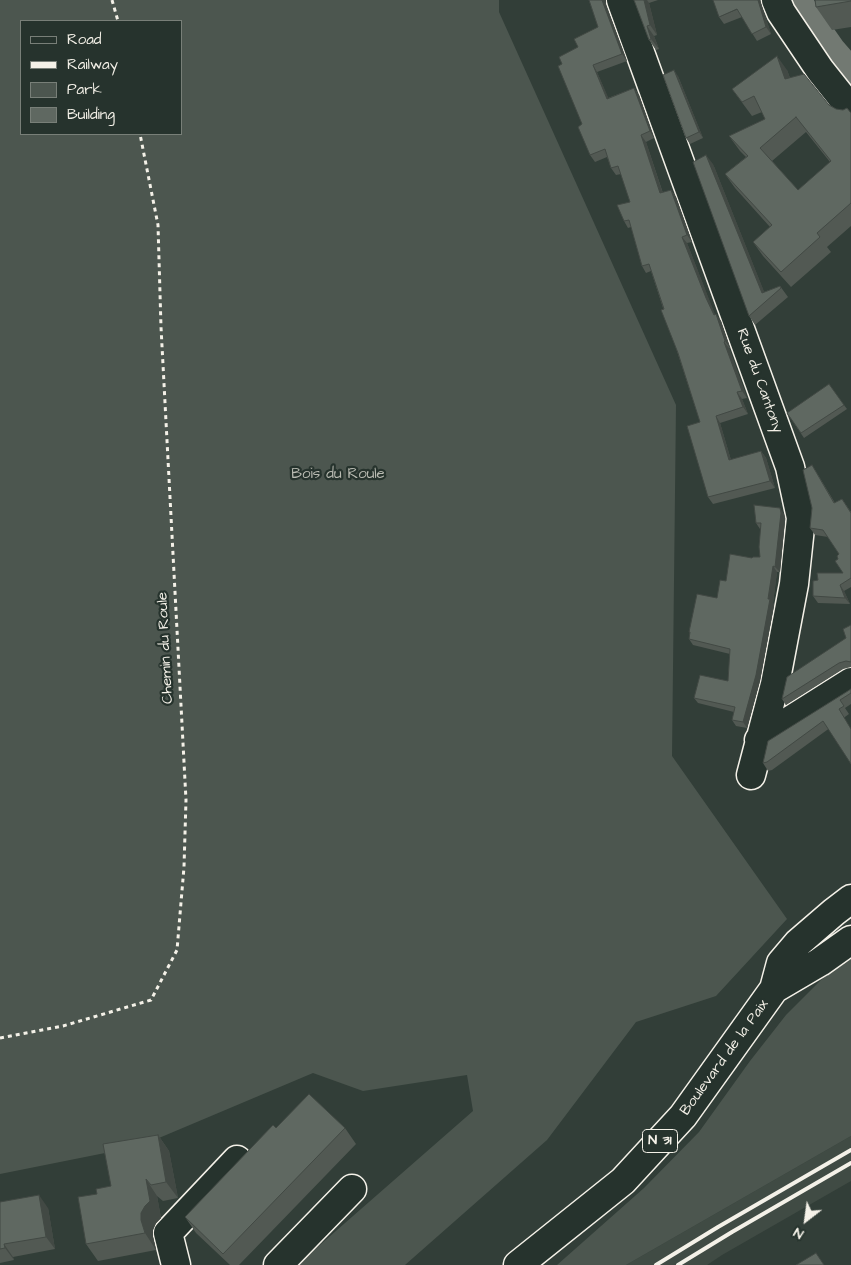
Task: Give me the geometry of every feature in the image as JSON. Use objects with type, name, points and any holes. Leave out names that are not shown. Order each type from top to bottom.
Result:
[{"type":"street","name":"Rue du Cantony","points":[[621,0],[790,467],[801,518],[794,584],[775,684],[751,775]]},
{"type":"street","points":[[776,0],[781,12],[820,70],[851,108]]},
{"type":"street","points":[[759,740],[851,682]]},
{"type":"street","name":"Boulevard de la Paix","points":[[518,1265],[622,1181],[683,1116],[774,989],[781,963],[798,943],[851,899]]},
{"type":"street","name":"Boulevard de la Paix","points":[[774,989],[820,962],[851,940]]},
{"type":"street","points":[[176,1265],[168,1234],[237,1160]]},
{"type":"street","points":[[278,1265],[352,1190]]},
{"type":"path","points":[[112,0],[118,20]]},
{"type":"path","name":"Chemin du Roule","points":[[0,1038],[63,1026],[151,1000],[177,950],[184,867],[186,800],[160,327],[158,225],[140,135]]},
{"type":"shaded area","points":[[851,1136],[851,1181],[707,1265],[626,1265]]},
{"type":"green space","name":"Bois du Roule","points":[[0,0],[499,0],[499,12],[676,405],[672,756],[787,919],[716,996],[636,1022],[547,1140],[405,1265],[297,1265],[473,1111],[467,1075],[363,1091],[313,1073],[140,1146],[0,1174]]},
{"type":"green space","points":[[851,957],[851,1136],[626,1265],[557,1265],[644,1188],[699,1132],[786,1015],[821,980]]},
{"type":"building","points":[[589,0],[602,0],[622,54],[593,65],[607,99],[634,88],[650,131],[641,135],[660,193],[671,190],[687,235],[682,237],[706,298],[714,315],[716,314],[742,391],[737,392],[743,407],[716,416],[729,460],[761,451],[770,481],[708,497],[687,426],[700,422],[678,353],[661,310],[664,309],[649,264],[642,266],[629,220],[624,221],[617,205],[630,202],[618,166],[611,168],[605,149],[590,155],[578,127],[582,124],[558,66],[562,64],[559,57],[578,47],[574,39],[598,27]]},
{"type":"building","points":[[634,0],[644,0],[650,25],[647,26],[651,39],[649,40]]},
{"type":"building","points":[[713,0],[758,0],[766,27],[752,34],[737,9],[719,17]]},
{"type":"building","points":[[815,0],[851,0],[851,1],[816,7]]},
{"type":"building","points":[[777,56],[785,79],[804,74],[829,105],[836,109],[843,110],[847,108],[851,113],[851,203],[817,233],[820,237],[781,272],[753,242],[772,225],[725,174],[748,156],[729,136],[765,119],[754,96],[742,102],[732,89]],"holes":[[[796,117],[831,161],[798,190],[760,148]]]},
{"type":"building","points":[[674,70],[699,132],[686,138],[663,75]]},
{"type":"building","points":[[706,155],[762,293],[780,286],[781,288],[749,316],[693,162]]},
{"type":"building","points":[[829,384],[844,405],[801,433],[787,413]]},
{"type":"building","points":[[812,465],[834,503],[842,499],[851,513],[851,578],[840,585],[845,598],[813,596],[813,581],[818,580],[817,573],[843,573],[835,561],[838,559],[837,556],[839,554],[823,530],[810,528],[812,508],[803,470]]},
{"type":"building","points":[[754,505],[780,508],[781,513],[775,567],[773,566],[768,599],[770,599],[756,675],[743,722],[732,720],[735,707],[694,698],[700,675],[728,681],[730,649],[689,639],[689,632],[697,594],[717,598],[720,580],[726,581],[730,554],[752,558],[760,557],[761,523],[756,523]]},
{"type":"building","points":[[851,625],[851,662],[839,663],[782,699],[787,677],[846,638],[843,629]]},
{"type":"building","points":[[851,689],[851,693],[840,700],[844,706],[839,709],[851,729],[851,764],[823,721],[763,763],[768,741]]},
{"type":"building","points":[[309,1094],[345,1128],[223,1254],[185,1217],[273,1125],[276,1128]]},
{"type":"building","points":[[158,1135],[166,1182],[151,1185],[146,1179],[150,1201],[141,1213],[145,1233],[86,1244],[78,1197],[97,1194],[96,1189],[111,1186],[103,1144]]},
{"type":"building","points":[[39,1195],[46,1237],[4,1244],[5,1248],[0,1249],[0,1202]]},
{"type":"building","points":[[816,1253],[824,1265],[796,1265]]},
{"type":"waterway","points":[[792,0],[829,53],[851,78]]},
{"type":"railway","points":[[656,1265],[851,1150]]},
{"type":"railway","points":[[678,1265],[851,1163]]}]
